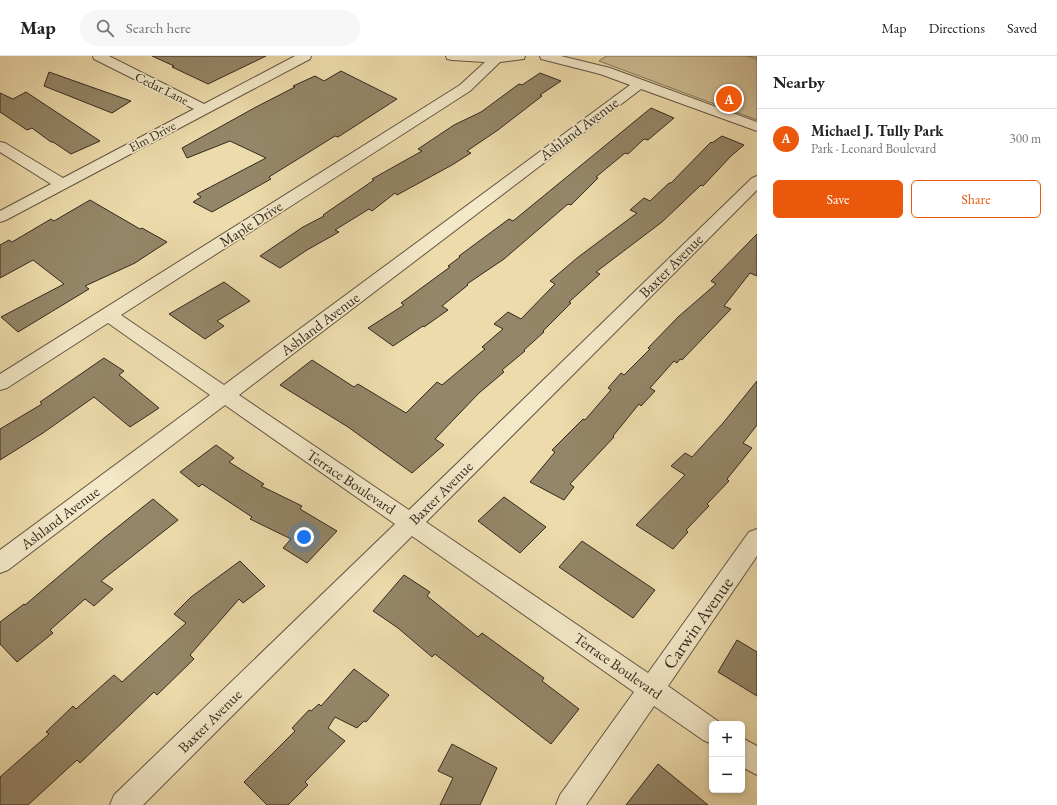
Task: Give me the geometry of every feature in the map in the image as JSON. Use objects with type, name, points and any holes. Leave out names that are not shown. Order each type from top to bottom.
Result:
[{"type":"street","name":"Cedar Lane","points":[[98,56],[204,109]]},
{"type":"street","name":"Elm Drive","points":[[0,217],[305,56]]},
{"type":"street","points":[[452,56],[496,59],[519,56]]},
{"type":"street","points":[[546,56],[605,71],[757,127]]},
{"type":"street","name":"Maple Drive","points":[[4,374],[108,315],[465,88],[496,59]]},
{"type":"street","name":"Ashland Avenue","points":[[0,563],[639,84]]},
{"type":"street","points":[[0,146],[62,184]]},
{"type":"street","name":"Baxter Avenue","points":[[124,805],[757,181]]},
{"type":"street","name":"Terrace Boulevard","points":[[108,315],[709,729]]},
{"type":"street","name":"Carwin Avenue","points":[[570,805],[757,538]]},
{"type":"street","points":[[745,754],[757,762]]},
{"type":"path","points":[[748,56],[757,59]]},
{"type":"shaded area","points":[[606,56],[757,56],[757,120],[599,61]]},
{"type":"building","points":[[152,56],[266,56],[208,84]]},
{"type":"building","points":[[341,71],[397,99],[338,137],[335,136],[269,177],[271,179],[212,212],[193,202],[201,197],[197,194],[266,158],[230,141],[187,158],[182,148],[295,87],[293,86],[315,76],[324,81]]},
{"type":"building","points":[[49,72],[131,101],[112,113],[44,86]]},
{"type":"building","points":[[540,73],[561,81],[540,95],[542,96],[498,130],[467,151],[471,153],[397,195],[395,193],[372,211],[369,209],[335,230],[339,232],[307,250],[280,268],[260,256],[303,227],[324,216],[323,215],[374,180],[372,179],[422,151],[418,149],[454,125],[481,112],[519,84],[522,85]]},
{"type":"building","points":[[26,92],[100,141],[71,154],[32,128],[27,130],[0,112],[0,93],[13,99]]},
{"type":"building","points":[[651,108],[674,118],[648,140],[644,139],[628,154],[625,153],[596,177],[598,178],[571,205],[568,204],[504,259],[467,284],[468,285],[442,306],[448,310],[393,346],[368,328],[404,305],[401,303],[450,267],[448,266],[460,257],[459,256],[509,219],[513,221]]},
{"type":"building","points":[[722,136],[744,145],[731,156],[703,186],[701,185],[662,222],[596,272],[600,274],[569,302],[571,303],[543,331],[544,332],[524,350],[525,351],[502,370],[504,372],[479,393],[435,439],[444,445],[412,473],[348,427],[280,385],[312,360],[354,387],[358,384],[406,413],[437,382],[442,385],[485,349],[482,347],[503,329],[494,324],[508,312],[521,319],[555,284],[550,281],[577,258],[637,213],[630,210],[644,198],[650,201],[669,183],[671,183],[711,142],[712,143]]},
{"type":"building","points":[[90,200],[140,229],[142,228],[167,242],[135,263],[85,286],[89,289],[18,332],[1,317],[64,284],[33,260],[0,278],[0,245],[9,240],[12,242],[51,219],[54,221]]},
{"type":"building","points":[[757,234],[757,276],[750,273],[724,306],[731,309],[682,360],[680,359],[677,363],[674,361],[650,388],[655,391],[641,406],[639,404],[613,436],[614,437],[570,484],[574,487],[564,500],[530,482],[555,452],[552,450],[583,419],[585,420],[611,390],[608,388],[621,373],[624,375],[650,349],[648,348],[678,317],[716,284],[711,281]]},
{"type":"building","points":[[224,282],[250,301],[217,321],[224,326],[205,339],[169,314]]},
{"type":"building","points":[[104,358],[124,371],[119,375],[159,408],[130,427],[94,397],[43,433],[0,460],[0,429],[42,404],[40,402]]},
{"type":"building","points":[[757,381],[757,425],[743,443],[752,448],[727,479],[729,481],[707,504],[709,506],[686,530],[688,532],[673,549],[636,525],[685,475],[671,466],[685,453],[692,457],[723,423]]},
{"type":"building","points":[[216,445],[234,458],[229,462],[264,484],[261,486],[302,506],[300,509],[337,531],[307,563],[283,548],[291,539],[250,519],[252,517],[202,484],[199,487],[180,472]]},
{"type":"building","points":[[504,497],[546,527],[520,553],[478,521]]},
{"type":"building","points":[[153,499],[178,520],[101,581],[113,589],[94,606],[85,599],[50,630],[53,633],[17,662],[0,644],[0,622],[24,604],[25,605],[104,538]]},
{"type":"building","points":[[582,541],[655,590],[633,618],[559,567]]},
{"type":"building","points":[[240,561],[265,586],[243,603],[239,599],[190,655],[194,659],[157,695],[154,692],[80,763],[77,760],[28,805],[0,805],[0,777],[49,734],[46,732],[73,706],[76,709],[114,675],[122,682],[186,623],[174,614],[191,597]]},
{"type":"building","points":[[404,575],[430,592],[427,596],[478,637],[482,633],[544,678],[542,681],[579,709],[551,744],[435,654],[432,657],[398,628],[373,611]]},
{"type":"building","points":[[737,640],[757,652],[757,696],[718,672]]},
{"type":"building","points":[[354,669],[389,695],[366,722],[364,721],[357,728],[335,717],[328,728],[345,741],[305,782],[308,785],[288,805],[267,805],[244,782],[295,731],[292,728],[309,710],[311,711],[319,704],[321,706]]},
{"type":"building","points":[[452,744],[497,768],[480,805],[440,805],[453,778],[438,771]]},
{"type":"building","points":[[658,764],[708,805],[626,805]]},
{"type":"place","name":"Michael J. Tully Park","points":[[729,99]]}]
